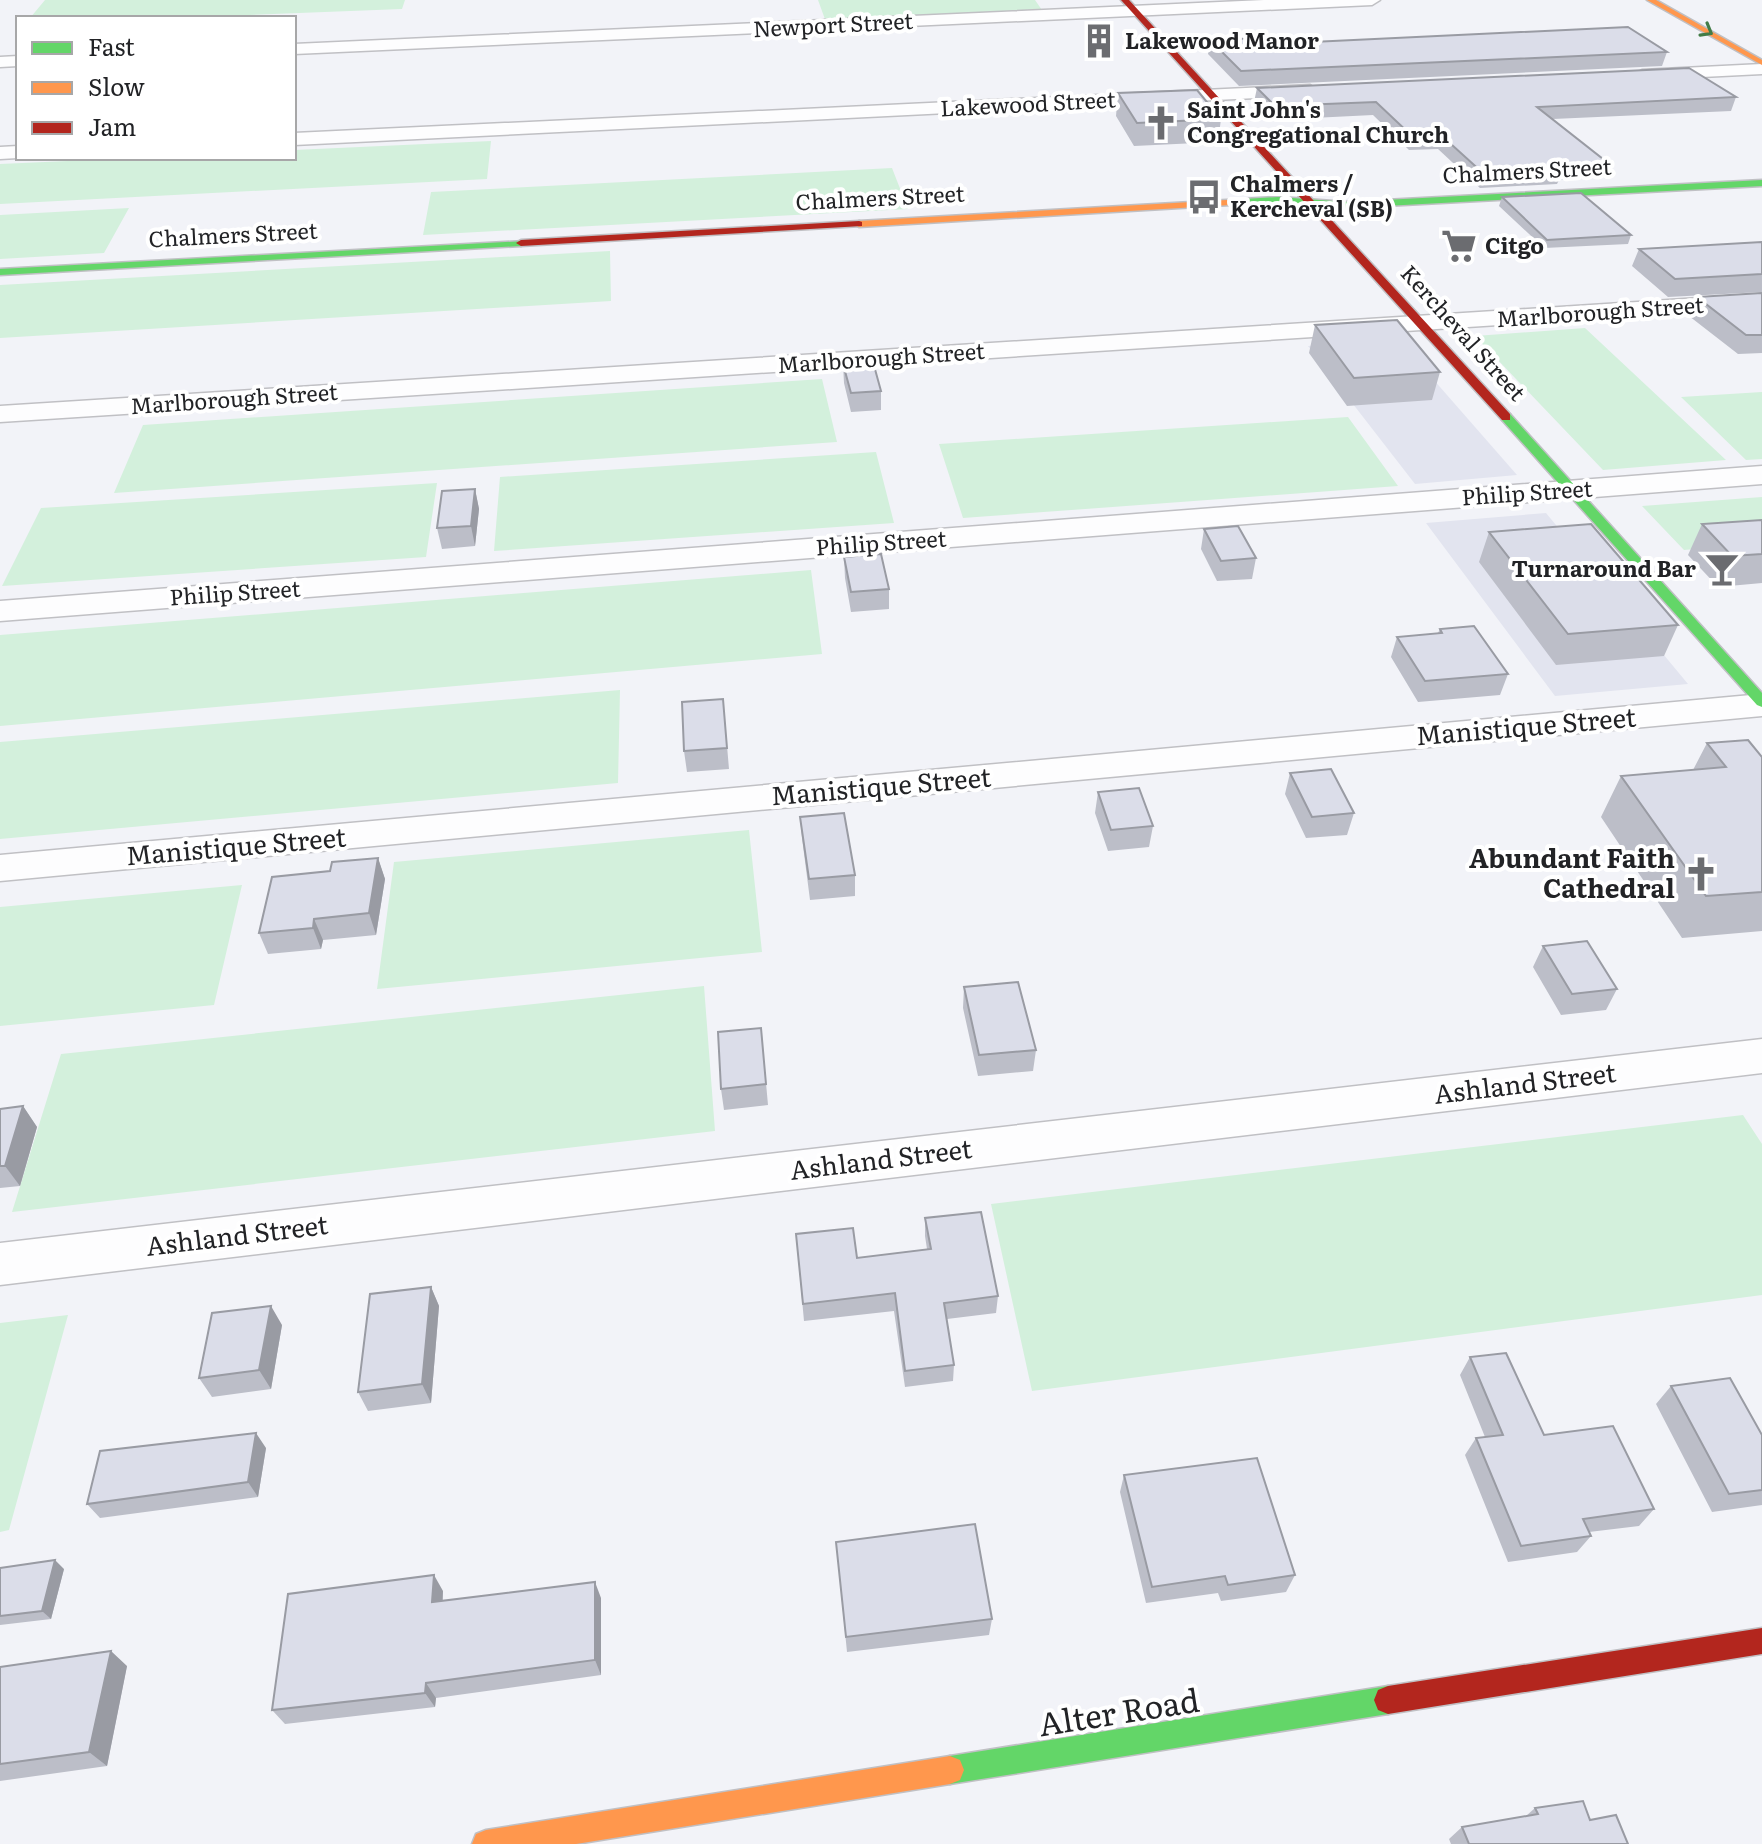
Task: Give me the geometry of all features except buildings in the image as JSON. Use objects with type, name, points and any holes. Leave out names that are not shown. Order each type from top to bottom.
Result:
[{"type":"street","name":"Newport Street","points":[[296,49],[1130,6],[1372,0]]},
{"type":"street","points":[[1651,0],[1762,63]]},
{"type":"street","name":"Kercheval Street","points":[[1130,6],[1573,489],[1762,704]]},
{"type":"street","points":[[1619,76],[1762,69]]},
{"type":"street","name":"Lakewood Street","points":[[296,139],[1332,89]]},
{"type":"street","name":"Chalmers Street","points":[[0,272],[1265,201],[1347,205],[1762,183]]},
{"type":"street","name":"Marlborough Street","points":[[0,414],[1762,301]]},
{"type":"street","name":"Philip Street","points":[[0,611],[1762,475]]},
{"type":"street","name":"Manistique Street","points":[[0,868],[1762,704]]},
{"type":"street","name":"Ashland Street","points":[[0,1264],[1762,1056]]},
{"type":"street","name":"Alter Road","points":[[486,1844],[1762,1641]]},
{"type":"shaded area","points":[[1398,339],[1517,475],[1415,484],[1308,346]]},
{"type":"shaded area","points":[[1546,513],[1688,684],[1555,696],[1426,523]]},
{"type":"green space","points":[[45,0],[405,0],[402,9],[225,16],[32,16]]},
{"type":"green space","points":[[818,0],[1035,0],[1044,13],[826,22]]},
{"type":"green space","points":[[491,141],[487,179],[0,204],[0,164],[90,160],[296,160],[296,150]]},
{"type":"green space","points":[[892,168],[908,209],[423,235],[431,192]]},
{"type":"green space","points":[[129,208],[104,253],[0,259],[0,215]]},
{"type":"green space","points":[[610,251],[611,301],[0,338],[0,285]]},
{"type":"green space","points":[[1585,328],[1726,460],[1603,470],[1475,336]]},
{"type":"green space","points":[[822,379],[837,442],[114,493],[143,425]]},
{"type":"green space","points":[[1762,392],[1762,459],[1746,460],[1681,397]]},
{"type":"green space","points":[[1348,417],[1398,486],[963,518],[939,444]]},
{"type":"green space","points":[[876,452],[894,523],[494,551],[500,477]]},
{"type":"green space","points":[[437,483],[426,557],[2,586],[41,508]]},
{"type":"green space","points":[[1762,497],[1762,543],[1684,550],[1642,506]]},
{"type":"green space","points":[[811,570],[822,654],[0,726],[0,635]]},
{"type":"green space","points":[[620,690],[618,783],[0,839],[0,742]]},
{"type":"green space","points":[[749,830],[762,952],[377,989],[394,862]]},
{"type":"green space","points":[[242,885],[214,1005],[0,1026],[0,907]]},
{"type":"green space","points":[[704,986],[715,1131],[12,1212],[61,1054]]},
{"type":"green space","points":[[1743,1115],[1762,1144],[1762,1295],[1032,1391],[991,1204]]},
{"type":"green space","points":[[68,1315],[9,1530],[0,1532],[0,1323]]},
{"type":"traffic: fast","points":[[1244,202],[1278,200],[1347,205],[1762,183]]},
{"type":"traffic: fast","points":[[0,272],[521,243]]},
{"type":"traffic: fast","points":[[1506,417],[1762,702]]},
{"type":"traffic: fast","points":[[950,1770],[1388,1700]]},
{"type":"traffic: slow","points":[[1651,0],[1762,63]]},
{"type":"traffic: slow","points":[[859,224],[1244,202]]},
{"type":"traffic: slow","points":[[486,1844],[950,1770]]},
{"type":"traffic: jam","points":[[1125,0],[1506,417]]},
{"type":"traffic: jam","points":[[521,243],[859,224]]},
{"type":"traffic: jam","points":[[1388,1700],[1762,1641]]},
{"type":"place","name":"Lakewood Manor","points":[[1099,41]]},
{"type":"place","name":"Saint John's Congregational Church","points":[[1161,123]]},
{"type":"place","name":"Chalmers / Kercheval (SB)","points":[[1204,197]]},
{"type":"place","name":"Citgo","points":[[1459,246]]},
{"type":"place","name":"Turnaround Bar","points":[[1722,569]]},
{"type":"place","name":"Abundant Faith Cathedral","points":[[1701,874]]}]
